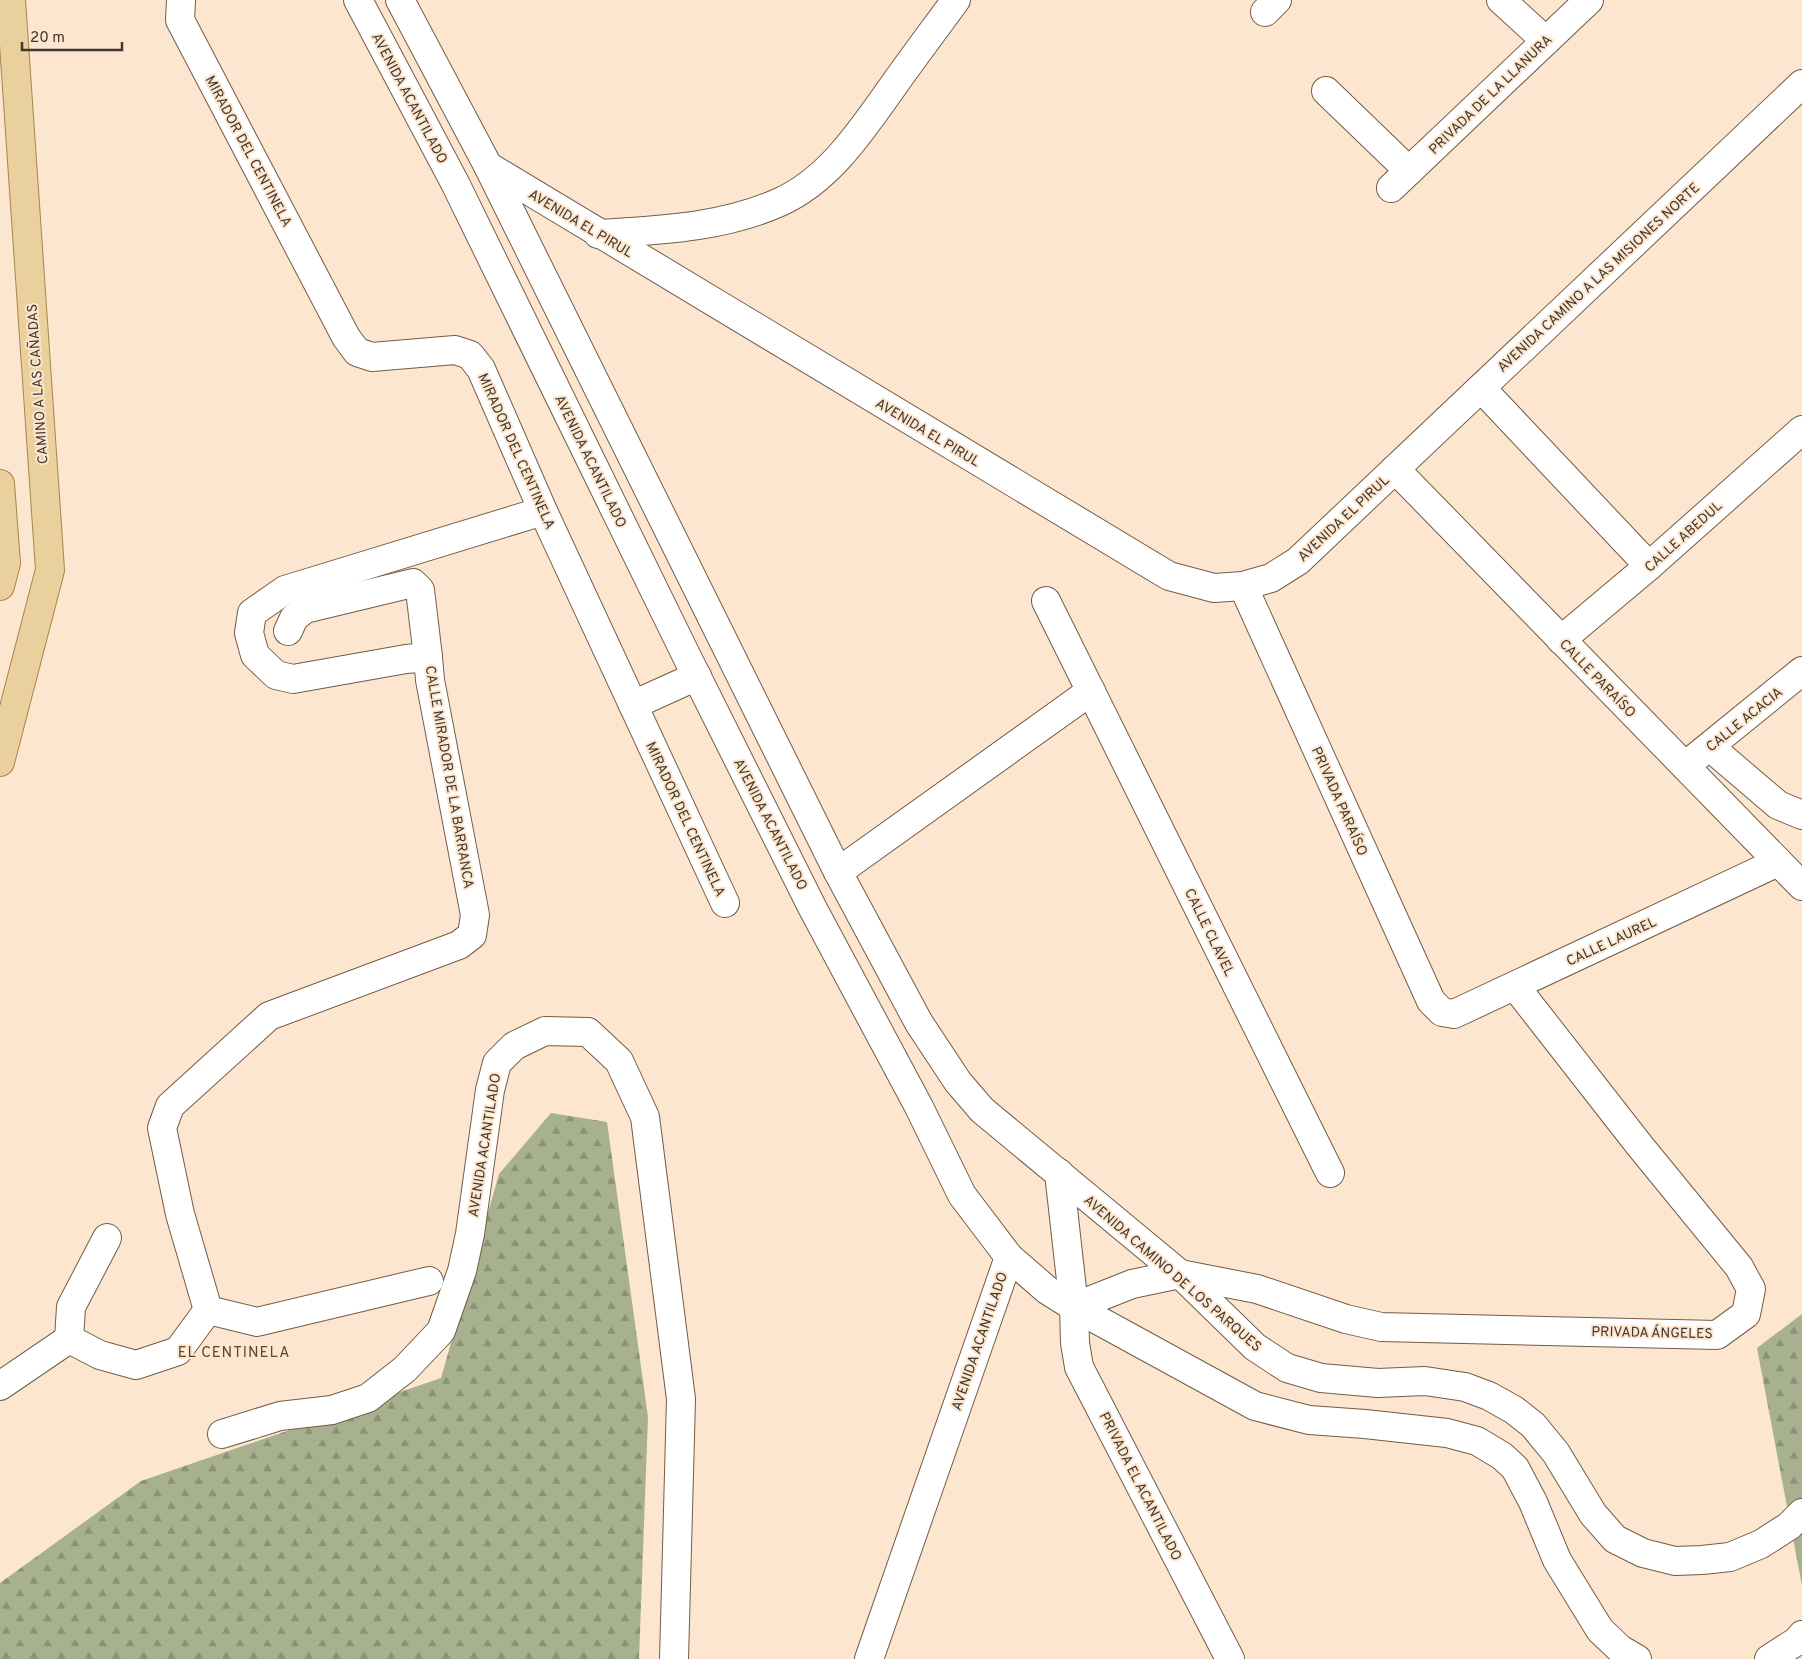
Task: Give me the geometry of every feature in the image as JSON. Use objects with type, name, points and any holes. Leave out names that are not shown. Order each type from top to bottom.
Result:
[{"type":"main road","name":"CAMINO A LAS CAÑADAS","points":[[0,762],[50,570],[11,0]]},
{"type":"main road","points":[[0,484],[6,563],[0,586]]},
{"type":"street","name":"MIRADOR DEL CENTINELA","points":[[182,0],[180,20],[346,337],[357,352],[372,357],[455,350],[470,355],[481,369],[542,511],[725,903]]},
{"type":"street","name":"AVENIDA ACANTILADO","points":[[358,0],[455,183],[812,907],[919,1107],[962,1195],[1009,1256],[869,1659]]},
{"type":"street","points":[[400,0],[488,166],[838,872],[919,1023],[958,1082],[982,1110],[1059,1172]]},
{"type":"street","points":[[598,234],[678,229],[719,222],[751,214],[782,202],[810,183],[834,162],[857,136],[956,0]]},
{"type":"street","points":[[1501,0],[1546,41]]},
{"type":"street","name":"PRIVADA DE LA LLANURA","points":[[1326,91],[1400,180],[1589,0]]},
{"type":"street","name":"AVENIDA CAMINO A LAS MISIONES NORTE","points":[[1395,469],[1802,84]]},
{"type":"street","points":[[455,183],[488,166]]},
{"type":"street","name":"AVENIDA EL PIRUL","points":[[488,166],[1168,576],[1214,588],[1243,586],[1271,578],[1298,561],[1395,469]]},
{"type":"street","points":[[1481,388],[1649,566]]},
{"type":"street","name":"CALLE ABEDUL","points":[[1561,640],[1649,566],[1802,430]]},
{"type":"street","name":"CALLE PARAÍSO","points":[[1395,469],[1802,886]]},
{"type":"street","name":"CALLE MIRADOR DE LA BARRANCA","points":[[208,1310],[180,1214],[162,1128],[170,1106],[269,1016],[458,945],[472,935],[476,916],[430,680],[428,657],[406,659],[293,679],[276,674],[255,655],[249,633],[252,613],[285,590],[542,511]]},
{"type":"street","points":[[288,631],[294,618],[305,608],[413,583],[420,590],[428,657]]},
{"type":"street","name":"PRIVADA PARAÍSO","points":[[1243,586],[1431,1001],[1442,1012]]},
{"type":"street","name":"CALLE CLAVEL","points":[[1046,601],[1330,1173]]},
{"type":"street","name":"CALLE ACACIA","points":[[1685,766],[1710,748],[1802,671]]},
{"type":"street","points":[[632,703],[696,675]]},
{"type":"street","points":[[838,872],[1090,691]]},
{"type":"street","points":[[1710,748],[1778,805],[1802,815]]},
{"type":"street","name":"CALLE LAUREL","points":[[1442,1012],[1454,1014],[1778,862]]},
{"type":"street","name":"PRIVADA ÁNGELES","points":[[1180,1274],[1257,1289],[1346,1319],[1381,1327],[1717,1335],[1746,1314],[1751,1289],[1739,1267],[1640,1146],[1515,986]]},
{"type":"street","name":"AVENIDA ACANTILADO","points":[[222,1434],[280,1416],[332,1410],[368,1398],[405,1369],[441,1331],[462,1271],[470,1234],[490,1090],[497,1064],[514,1046],[544,1032],[588,1032],[619,1061],[644,1117],[681,1399],[674,1659]]},
{"type":"street","name":"AVENIDA CAMINO DE LOS PARQUES","points":[[1059,1172],[1180,1274],[1255,1347],[1287,1368],[1321,1378],[1378,1383],[1425,1381],[1465,1386],[1514,1410],[1533,1425],[1556,1453],[1593,1514],[1615,1539],[1643,1553],[1675,1561],[1730,1557],[1761,1544],[1789,1526],[1802,1513]]},
{"type":"street","name":"PRIVADA EL ACANTILADO","points":[[1059,1172],[1074,1307],[1075,1343],[1080,1367],[1230,1659]]},
{"type":"street","points":[[69,1339],[71,1306],[107,1238]]},
{"type":"street","points":[[1009,1256],[1047,1290],[1074,1307],[1255,1406],[1309,1420],[1365,1424],[1447,1434],[1476,1440],[1502,1456],[1515,1468],[1533,1502],[1556,1560],[1600,1630],[1620,1649],[1637,1659]]},
{"type":"street","points":[[1074,1307],[1132,1284],[1180,1274]]},
{"type":"street","points":[[69,1339],[100,1355],[136,1365],[178,1351],[208,1310],[257,1322],[429,1281]]},
{"type":"street","points":[[0,1386],[69,1339]]},
{"type":"street","points":[[1502,1456],[1533,1425]]},
{"type":"street","points":[[1769,1659],[1797,1641],[1802,1635]]},
{"type":"green space","points":[[551,1113],[607,1122],[648,1417],[639,1659],[0,1659],[0,1583],[141,1481],[441,1378],[499,1174]]},
{"type":"green space","points":[[1802,1314],[1802,1586],[1757,1348]]},
{"type":"district","name":"EL CENTINELA","points":[[234,1352]]}]
